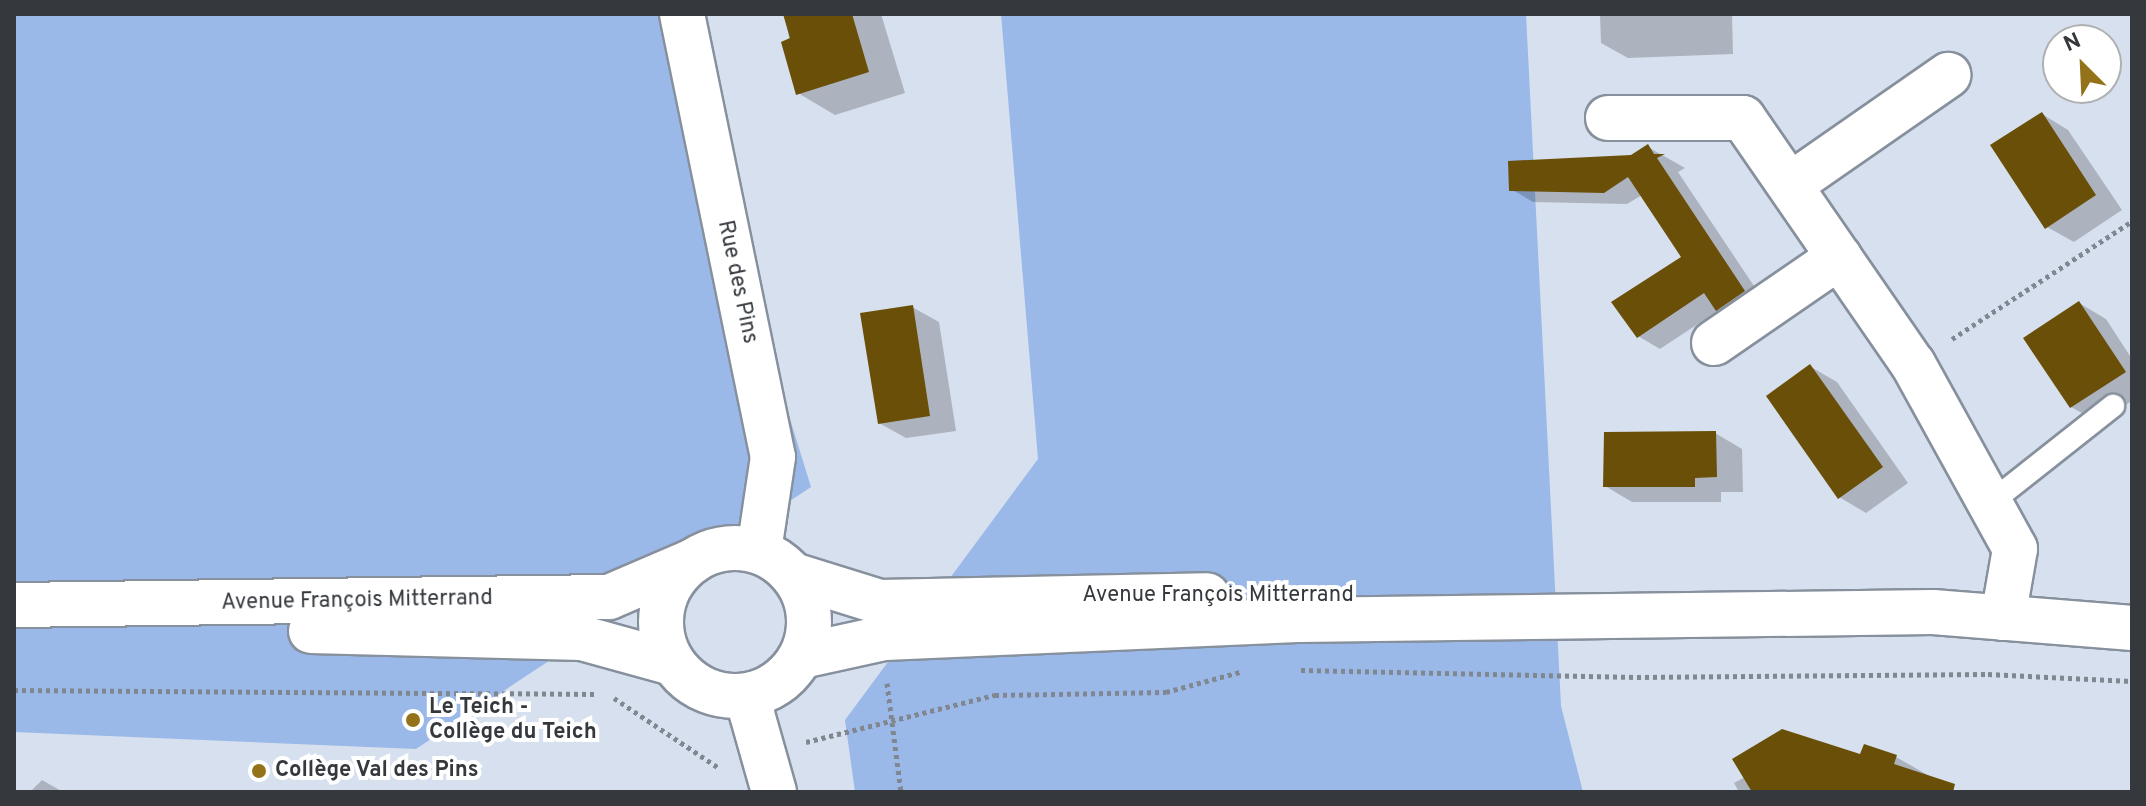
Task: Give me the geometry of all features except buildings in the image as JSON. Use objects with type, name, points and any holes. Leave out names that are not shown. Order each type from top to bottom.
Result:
[{"type":"main road","name":"Rue des Pins","points":[[682,14],[773,457],[776,563]]},
{"type":"main road","points":[[1790,185],[1948,75]]},
{"type":"main road","points":[[1608,118],[1743,118],[1913,364],[2015,549],[2003,618]]},
{"type":"main road","points":[[1714,343],[1839,257]]},
{"type":"main road","points":[[736,547],[776,563],[810,615],[802,656],[772,687],[753,694],[708,691],[673,663],[663,642],[663,607],[676,577],[693,561],[736,547]]},
{"type":"main road","name":"Avenue François Mitterrand","points":[[14,605],[609,597],[693,561]]},
{"type":"main road","name":"Avenue François Mitterrand","points":[[776,563],[880,602],[1304,592],[1646,614]]},
{"type":"main road","name":"Avenue François Mitterrand","points":[[802,656],[900,638],[1298,620],[1933,612],[2132,628]]},
{"type":"main road","name":"Avenue François Mitterrand","points":[[14,619],[161,629],[582,638],[673,663]]},
{"type":"main road","points":[[753,694],[769,777]]},
{"type":"lane","points":[[1990,503],[2113,406]]},
{"type":"path","points":[[1913,364],[2132,221]]},
{"type":"path","points":[[14,690],[607,693],[720,769],[769,777],[784,748],[889,719],[995,695],[1166,692],[1251,669]]},
{"type":"path","points":[[1283,670],[1637,677],[1988,674],[2132,681]]},
{"type":"path","points":[[889,719],[901,792]]},
{"type":"shaded area","points":[[14,14],[665,14],[811,487],[416,749],[14,732]]},
{"type":"shaded area","points":[[1001,14],[1526,14],[1561,706],[1583,792],[855,792],[845,720],[1038,459]]},
{"type":"place","name":"Le Teich - Collège du Teich","points":[[413,720]]},
{"type":"place","name":"Collège Val des Pins","points":[[259,771]]}]
